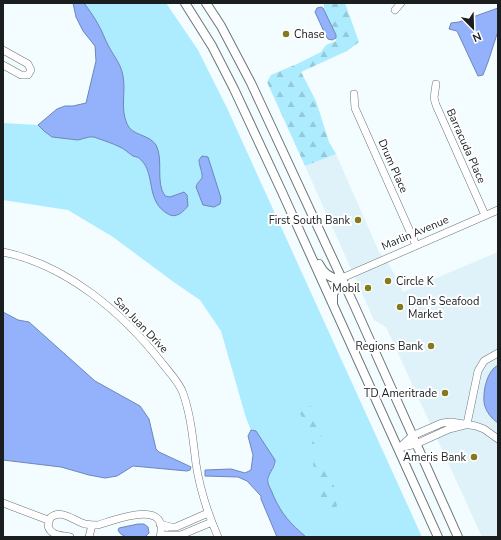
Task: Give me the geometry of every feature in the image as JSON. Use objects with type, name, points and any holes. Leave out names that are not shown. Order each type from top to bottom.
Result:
[{"type":"main road","points":[[185,3],[209,42],[231,83],[399,448],[438,537]]},
{"type":"main road","points":[[206,3],[239,59],[342,278],[458,537]]},
{"type":"main road","points":[[282,192],[293,205],[322,270],[334,279],[342,278]]},
{"type":"main road","points":[[334,306],[333,294],[342,278]]},
{"type":"street","points":[[395,10],[401,3]]},
{"type":"street","points":[[3,50],[28,64],[31,70],[28,75],[23,76],[3,65]]},
{"type":"street","name":"Barracuda Place","points":[[436,84],[434,98],[436,105],[485,215]]},
{"type":"street","name":"Drum Place","points":[[354,94],[355,108],[416,245]]},
{"type":"street","name":"Marlin Avenue","points":[[342,278],[498,210]]},
{"type":"street","name":"San Juan Drive","points":[[3,252],[37,263],[61,274],[84,289],[117,315],[149,346],[179,385],[192,424],[200,485],[208,513],[218,537]]},
{"type":"street","points":[[467,424],[478,371],[484,361],[498,353]]},
{"type":"street","points":[[399,448],[412,436],[442,423],[451,422],[467,424],[484,429],[498,439]]},
{"type":"street","points":[[399,448],[416,444],[449,429],[467,424]]},
{"type":"street","points":[[3,503],[48,520]]},
{"type":"street","points":[[160,524],[171,527],[184,525],[208,513]]},
{"type":"street","points":[[70,537],[56,535],[50,532],[48,520],[52,516],[59,514],[85,524],[98,525],[145,514],[155,517],[160,524],[161,536],[176,536],[212,522]]},
{"type":"street","points":[[89,537],[92,525]]},
{"type":"street","points":[[184,525],[187,532]]},
{"type":"shaded area","points":[[336,154],[379,252],[390,266],[403,292],[498,252],[498,537],[482,537],[386,327],[374,320],[305,166]]},
{"type":"green space","points":[[73,3],[166,3],[198,50],[227,108],[422,537],[306,537],[286,519],[277,505],[268,483],[269,475],[276,464],[256,432],[251,430],[246,418],[221,331],[200,300],[113,237],[68,210],[3,200],[3,123],[38,125],[57,109],[65,106],[86,103],[96,61],[95,46],[83,31],[76,17]]},
{"type":"green space","points":[[324,3],[345,3],[359,42],[347,51],[301,72],[316,101],[329,142],[336,154],[305,166],[267,82],[271,75],[321,52],[326,45],[336,41],[334,31],[325,12]]},
{"type":"green space","points":[[300,399],[306,400],[319,420],[322,431],[320,443],[312,444],[304,420],[294,409],[296,401]]},
{"type":"green space","points":[[319,458],[327,470],[336,492],[337,507],[335,513],[327,512],[318,490],[313,463]]},
{"type":"water","points":[[73,3],[84,3],[92,14],[122,71],[124,88],[123,106],[127,124],[133,131],[153,141],[156,145],[159,157],[160,184],[165,196],[170,197],[184,192],[187,195],[188,206],[177,215],[174,216],[168,214],[161,209],[156,202],[146,166],[139,158],[117,146],[94,137],[78,140],[52,137],[38,125],[57,109],[65,106],[86,103],[96,61],[95,46],[83,31],[76,17]]},
{"type":"water","points":[[317,8],[323,8],[336,35],[336,38],[332,40],[328,39],[326,36],[315,12]]},
{"type":"water","points":[[498,8],[498,31],[483,75],[478,76],[457,31],[449,29],[451,23],[459,22]]},
{"type":"water","points":[[202,156],[208,157],[221,198],[220,204],[214,207],[203,205],[196,187],[202,178],[199,160]]},
{"type":"water","points":[[3,312],[18,320],[29,322],[95,381],[140,406],[149,419],[156,449],[159,452],[191,467],[190,470],[187,471],[133,466],[117,476],[105,478],[61,467],[3,460]]},
{"type":"water","points":[[498,365],[498,423],[487,412],[484,397],[488,376]]},
{"type":"water","points":[[251,430],[256,431],[275,460],[274,466],[268,477],[268,484],[276,502],[287,518],[306,537],[277,537],[261,496],[247,481],[238,477],[205,476],[205,470],[231,469],[245,473],[251,470],[253,455],[248,436]]},
{"type":"water","points":[[144,524],[148,527],[149,533],[145,537],[126,537],[118,530],[119,528]]},
{"type":"place","name":"Chase","points":[[286,34]]},
{"type":"place","name":"First South Bank","points":[[358,220]]},
{"type":"place","name":"Circle K","points":[[388,281]]},
{"type":"place","name":"Mobil","points":[[368,288]]},
{"type":"place","name":"Dan's Seafood Market","points":[[400,307]]},
{"type":"place","name":"Regions Bank","points":[[431,346]]},
{"type":"place","name":"TD Ameritrade","points":[[445,393]]},
{"type":"place","name":"Ameris Bank","points":[[474,457]]}]
